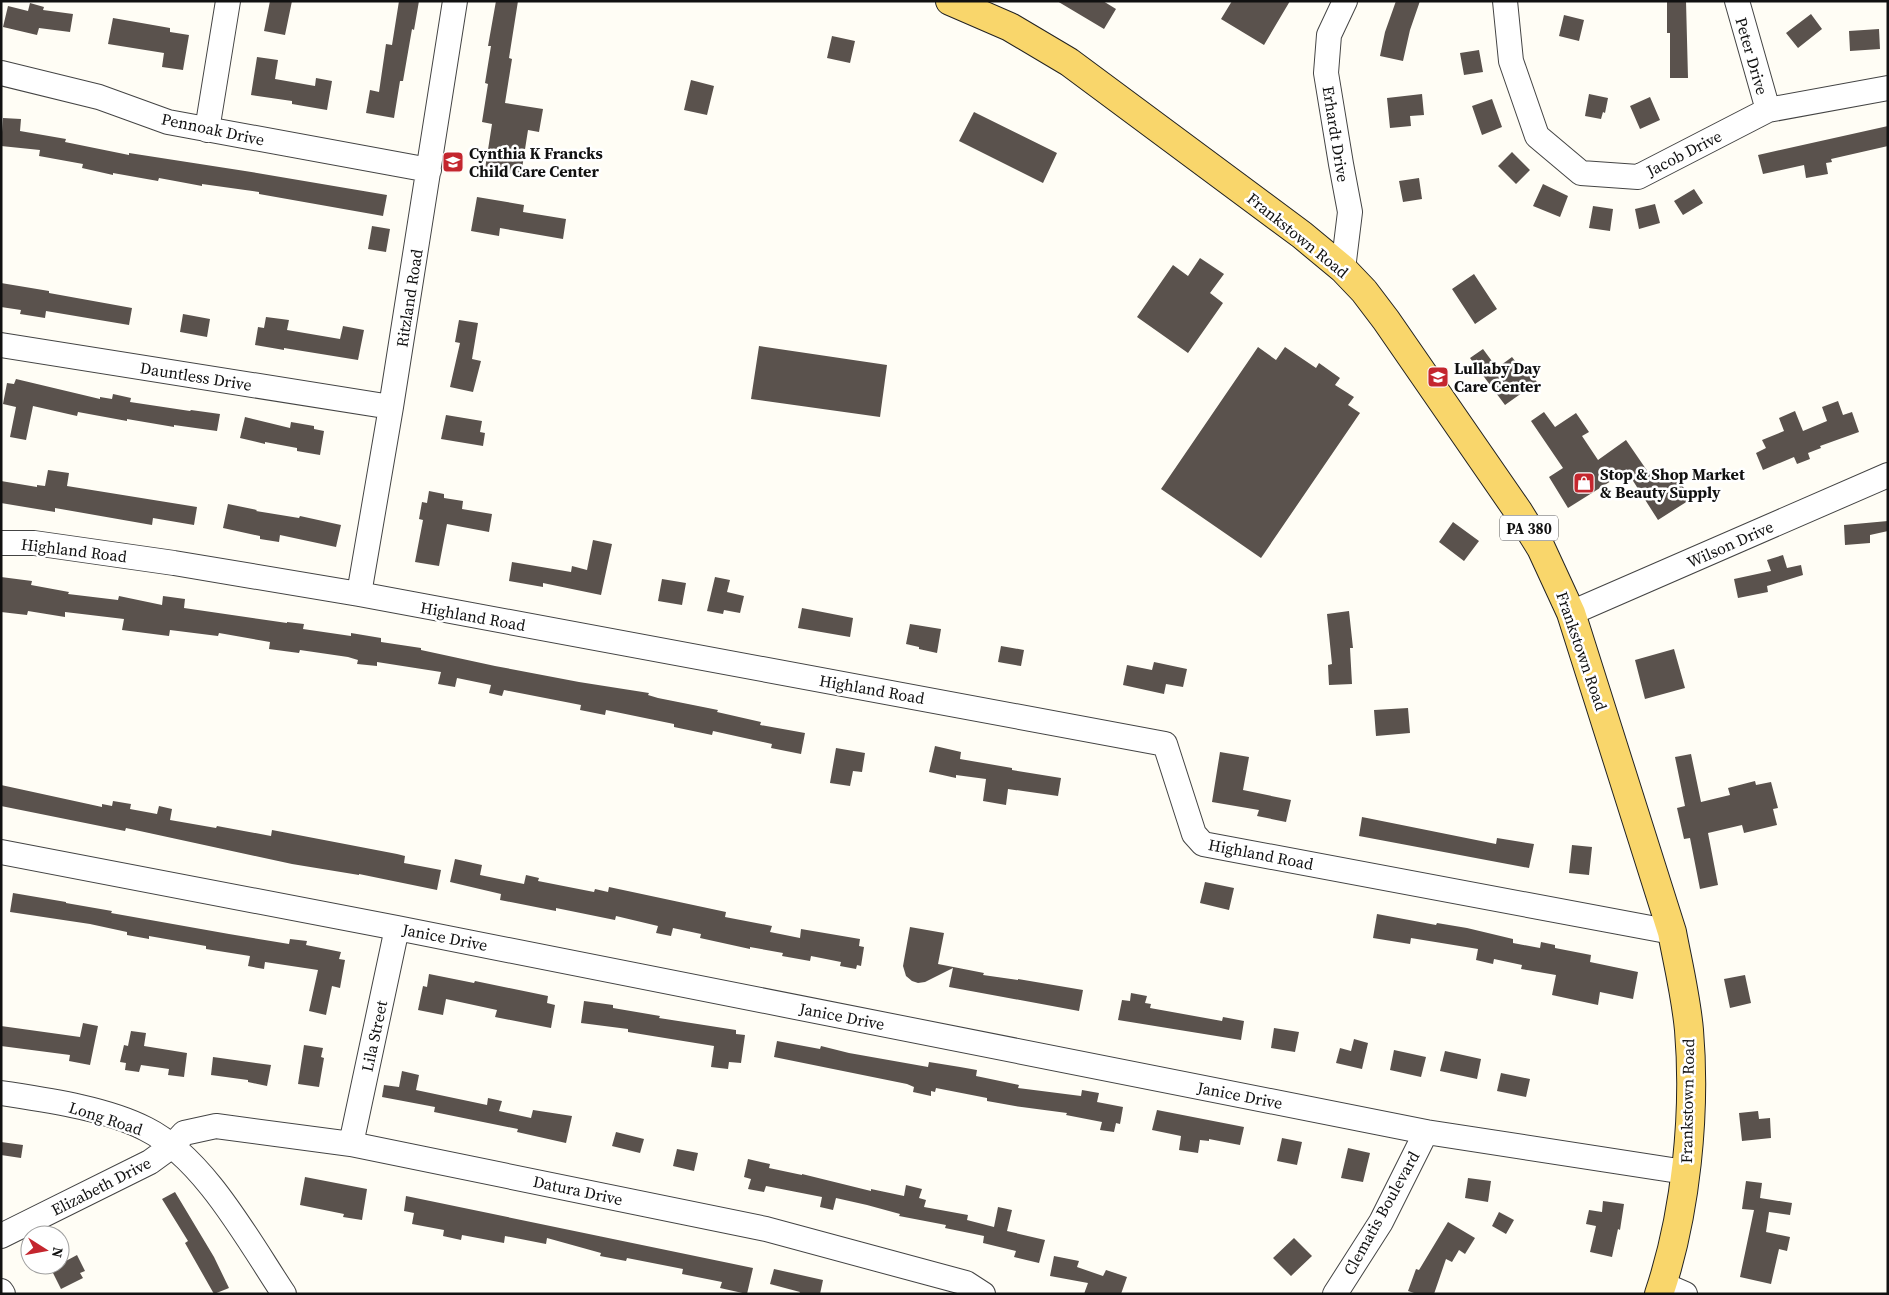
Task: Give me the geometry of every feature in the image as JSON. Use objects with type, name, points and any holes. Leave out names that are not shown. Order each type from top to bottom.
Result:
[{"type":"main road","name":"Frankstown Road","points":[[950,1],[1010,27],[1069,62],[1302,235],[1343,269],[1364,291],[1386,320],[1537,541],[1556,577],[1571,613],[1672,932],[1683,986],[1689,1029],[1691,1065],[1690,1120],[1669,1291]]},
{"type":"street","points":[[207,130],[228,1]]},
{"type":"street","name":"Ritzland Road","points":[[359,594],[392,406],[455,1]]},
{"type":"street","name":"Erhardt Drive","points":[[1343,269],[1350,212],[1340,164],[1326,73],[1329,35],[1345,1]]},
{"type":"street","name":"Jacob Drive","points":[[1506,1],[1511,61],[1537,136],[1581,173],[1638,177],[1768,110],[1888,88]]},
{"type":"street","name":"Peter Drive","points":[[1737,1],[1768,110]]},
{"type":"street","name":"Pennoak Drive","points":[[1,73],[99,97],[168,122],[429,170]]},
{"type":"street","name":"Dauntless Drive","points":[[1,345],[392,406]]},
{"type":"street","name":"Wilson Drive","points":[[1571,613],[1888,475]]},
{"type":"street","name":"Highland Road","points":[[1,543],[34,543],[174,563],[359,594],[1165,744],[1194,834],[1203,844],[1672,932]]},
{"type":"street","name":"Janice Drive","points":[[1,852],[397,928],[1426,1132],[1685,1172]]},
{"type":"street","name":"Lila Street","points":[[352,1144],[397,928]]},
{"type":"street","name":"Long Road","points":[[1,1093],[67,1104],[108,1115],[146,1128],[172,1146],[211,1185],[284,1294]]},
{"type":"street","name":"Datura Drive","points":[[172,1146],[184,1133],[216,1126],[352,1144],[766,1229],[966,1283],[983,1294]]},
{"type":"street","name":"Clematis Boulevard","points":[[1335,1294],[1380,1222],[1426,1132]]},
{"type":"street","name":"Elizabeth Drive","points":[[1,1236],[150,1162],[172,1146]]},
{"type":"building","points":[[270,1],[292,1],[285,35],[264,31]]},
{"type":"building","points":[[399,1],[419,1],[403,81],[400,81],[394,118],[366,113],[370,90],[379,92],[386,44],[392,45]]},
{"type":"building","points":[[496,1],[518,1],[509,58],[512,59],[505,103],[543,109],[539,132],[528,130],[521,175],[485,169],[492,124],[482,122],[488,84],[485,83],[491,46],[488,46]]},
{"type":"building","points":[[1057,1],[1103,1],[1116,9],[1104,29]]},
{"type":"building","points":[[1232,1],[1290,1],[1264,45],[1221,19]]},
{"type":"building","points":[[1396,1],[1420,1],[1410,30],[1403,61],[1380,56],[1385,32]]},
{"type":"building","points":[[1667,1],[1686,1],[1688,78],[1670,78],[1670,33],[1667,33]]},
{"type":"building","points":[[30,3],[44,7],[43,10],[73,14],[70,32],[39,28],[37,35],[3,27],[8,6],[28,11]]},
{"type":"building","points":[[1811,14],[1822,29],[1798,48],[1786,33]]},
{"type":"building","points":[[1564,15],[1584,20],[1579,41],[1559,36]]},
{"type":"building","points":[[113,18],[170,28],[170,32],[189,35],[183,70],[162,67],[164,53],[108,44]]},
{"type":"building","points":[[1879,29],[1880,49],[1850,51],[1849,31]]},
{"type":"building","points":[[832,36],[855,41],[850,63],[827,58]]},
{"type":"building","points":[[1479,50],[1483,72],[1464,75],[1460,53]]},
{"type":"building","points":[[257,57],[278,60],[275,79],[315,86],[316,78],[332,81],[327,110],[292,104],[292,101],[251,95]]},
{"type":"building","points":[[691,80],[714,86],[707,115],[684,110]]},
{"type":"building","points":[[1422,94],[1424,115],[1410,116],[1411,126],[1390,128],[1387,98]]},
{"type":"building","points":[[1589,94],[1608,98],[1605,113],[1603,112],[1601,119],[1585,116]]},
{"type":"building","points":[[1650,97],[1660,120],[1640,129],[1630,106]]},
{"type":"building","points":[[1492,99],[1502,127],[1482,135],[1472,106]]},
{"type":"building","points":[[974,112],[1057,153],[1043,183],[959,141]]},
{"type":"building","points":[[3,118],[21,119],[20,131],[66,139],[65,142],[129,155],[129,153],[387,195],[383,216],[259,194],[259,192],[202,184],[202,186],[159,178],[158,181],[113,173],[113,175],[82,168],[83,164],[39,156],[40,150],[1,146]]},
{"type":"building","points":[[1888,126],[1888,146],[1831,159],[1832,162],[1826,163],[1828,174],[1806,178],[1804,165],[1763,174],[1758,155]]},
{"type":"building","points":[[1512,152],[1530,170],[1516,184],[1498,166]]},
{"type":"building","points":[[1419,178],[1422,199],[1403,202],[1399,181]]},
{"type":"building","points":[[1543,184],[1568,196],[1560,217],[1533,206]]},
{"type":"building","points":[[1694,189],[1703,203],[1683,215],[1674,201]]},
{"type":"building","points":[[477,197],[524,205],[523,212],[566,219],[563,239],[500,228],[499,236],[471,231]]},
{"type":"building","points":[[1655,204],[1660,223],[1639,229],[1635,209]]},
{"type":"building","points":[[1593,206],[1613,209],[1610,231],[1589,228]]},
{"type":"building","points":[[372,226],[390,229],[386,252],[368,249]]},
{"type":"building","points":[[1200,258],[1224,274],[1210,293],[1223,303],[1188,353],[1137,317],[1173,265],[1188,276]]},
{"type":"building","points":[[1474,274],[1497,309],[1475,324],[1452,289]]},
{"type":"building","points":[[1,283],[132,308],[129,325],[46,311],[45,318],[20,314],[21,310],[1,307]]},
{"type":"building","points":[[183,314],[210,319],[207,337],[180,332]]},
{"type":"building","points":[[266,317],[289,320],[287,330],[340,339],[343,326],[364,330],[358,360],[255,345],[258,327],[264,328]]},
{"type":"building","points":[[459,320],[478,323],[472,359],[481,361],[473,392],[450,387],[460,343],[455,342]]},
{"type":"building","points":[[759,346],[887,365],[880,417],[751,399]]},
{"type":"building","points":[[1258,347],[1276,360],[1285,347],[1316,368],[1319,363],[1340,378],[1335,385],[1354,397],[1348,405],[1360,413],[1261,558],[1161,489]]},
{"type":"building","points":[[1483,349],[1497,368],[1512,357],[1525,374],[1529,371],[1537,382],[1505,405],[1470,358]]},
{"type":"building","points":[[16,379],[100,399],[100,397],[112,399],[113,394],[131,398],[130,402],[220,414],[217,431],[174,425],[174,427],[127,419],[127,421],[78,412],[77,416],[33,406],[26,440],[10,437],[16,407],[3,404],[7,383],[14,384]]},
{"type":"building","points":[[1838,401],[1843,415],[1852,412],[1859,432],[1820,446],[1821,448],[1808,453],[1810,459],[1797,464],[1794,457],[1763,470],[1756,453],[1766,448],[1762,440],[1784,431],[1779,418],[1795,411],[1803,431],[1827,421],[1822,407]]},
{"type":"building","points":[[1544,412],[1555,427],[1576,413],[1589,432],[1582,436],[1598,460],[1626,440],[1648,472],[1650,471],[1656,480],[1672,470],[1691,499],[1658,520],[1628,473],[1621,478],[1619,476],[1568,508],[1549,477],[1563,468],[1531,421]]},
{"type":"building","points":[[446,415],[482,421],[480,432],[485,433],[483,446],[441,439]]},
{"type":"building","points":[[245,417],[290,428],[291,422],[314,426],[314,429],[324,431],[320,455],[297,451],[297,448],[265,442],[265,444],[240,438]]},
{"type":"building","points":[[48,470],[69,473],[67,486],[197,507],[194,525],[153,518],[152,525],[55,508],[55,512],[1,503],[1,481],[37,487],[37,485],[45,486]]},
{"type":"building","points":[[429,491],[444,494],[444,498],[463,501],[462,509],[492,514],[489,532],[447,524],[439,566],[415,562],[423,520],[419,519],[422,502],[427,503]]},
{"type":"building","points":[[228,504],[256,511],[299,518],[300,516],[341,525],[336,547],[280,535],[279,542],[260,539],[260,536],[223,528]]},
{"type":"building","points":[[1888,521],[1888,531],[1870,535],[1870,543],[1845,545],[1844,525]]},
{"type":"building","points":[[1453,522],[1479,541],[1464,561],[1439,542]]},
{"type":"building","points":[[593,540],[612,544],[601,595],[543,583],[543,587],[509,581],[512,562],[571,572],[572,566],[587,570]]},
{"type":"building","points":[[1783,555],[1787,568],[1801,565],[1803,575],[1767,586],[1768,592],[1738,598],[1734,579],[1771,571],[1767,560]]},
{"type":"building","points":[[1,577],[32,581],[31,585],[69,592],[68,594],[118,600],[119,596],[162,605],[163,596],[185,599],[184,608],[304,624],[303,629],[351,636],[351,633],[381,638],[381,642],[421,648],[421,650],[495,666],[649,693],[648,695],[658,698],[718,710],[717,712],[761,722],[760,725],[805,733],[801,754],[771,748],[772,744],[713,731],[712,735],[674,727],[674,724],[606,710],[605,715],[580,710],[581,705],[504,690],[502,696],[489,693],[491,685],[457,678],[455,687],[438,684],[441,672],[377,662],[377,666],[357,664],[358,660],[348,657],[300,650],[299,653],[269,649],[270,642],[219,633],[218,636],[170,630],[169,636],[122,630],[124,619],[65,612],[65,617],[28,611],[27,615],[1,612]]},
{"type":"building","points":[[715,577],[730,580],[727,592],[744,596],[740,613],[724,610],[723,614],[707,611]]},
{"type":"building","points":[[662,579],[686,583],[682,605],[658,601]]},
{"type":"building","points":[[802,608],[853,618],[850,637],[798,628]]},
{"type":"building","points":[[1349,611],[1353,648],[1350,648],[1352,684],[1329,685],[1328,665],[1332,664],[1327,614]]},
{"type":"building","points":[[910,624],[941,629],[937,653],[906,644]]},
{"type":"building","points":[[1001,646],[1024,650],[1021,666],[998,662]]},
{"type":"building","points":[[1674,649],[1685,688],[1645,699],[1635,660]]},
{"type":"building","points":[[1154,662],[1187,669],[1183,687],[1166,684],[1164,694],[1123,685],[1127,665],[1152,670]]},
{"type":"building","points":[[1408,708],[1410,733],[1376,736],[1374,710]]},
{"type":"building","points":[[935,746],[961,752],[960,759],[1061,778],[1058,796],[1008,789],[1006,805],[983,801],[986,779],[956,775],[956,778],[929,772]]},
{"type":"building","points":[[836,748],[865,753],[862,772],[853,771],[850,786],[830,783]]},
{"type":"building","points":[[1220,752],[1249,757],[1243,790],[1291,800],[1286,822],[1257,816],[1259,810],[1212,802]]},
{"type":"building","points":[[1691,754],[1701,802],[1730,795],[1728,788],[1755,781],[1756,785],[1771,782],[1778,808],[1773,809],[1777,825],[1744,833],[1742,825],[1708,833],[1718,885],[1700,889],[1690,838],[1684,839],[1677,808],[1685,806],[1675,757]]},
{"type":"building","points":[[1,785],[102,807],[102,804],[112,806],[113,801],[131,804],[130,809],[157,814],[159,806],[172,809],[170,820],[271,836],[272,830],[397,854],[405,856],[404,863],[441,870],[437,890],[359,874],[292,864],[126,828],[125,831],[1,806]]},
{"type":"building","points":[[1362,817],[1496,844],[1497,838],[1534,844],[1529,868],[1359,836]]},
{"type":"building","points":[[1572,845],[1592,847],[1589,875],[1569,873]]},
{"type":"building","points":[[455,859],[482,865],[480,875],[524,884],[526,875],[539,878],[538,881],[594,892],[595,889],[608,892],[609,887],[726,912],[725,917],[772,926],[770,932],[800,938],[801,929],[860,939],[859,946],[864,947],[861,966],[857,965],[856,969],[840,966],[841,962],[811,956],[810,961],[782,956],[783,953],[750,947],[750,949],[700,938],[701,934],[673,928],[671,936],[656,933],[658,926],[616,916],[615,920],[556,908],[556,911],[500,900],[501,894],[450,882]]},
{"type":"building","points":[[1205,882],[1234,888],[1229,910],[1200,903]]},
{"type":"building","points":[[13,893],[112,911],[111,913],[289,944],[290,939],[307,941],[306,945],[341,952],[339,959],[345,960],[340,988],[332,986],[326,1015],[309,1011],[318,970],[265,962],[264,969],[248,966],[250,956],[206,949],[206,946],[149,936],[149,939],[127,935],[127,932],[90,924],[10,912]]},
{"type":"building","points":[[1377,914],[1436,925],[1437,923],[1467,928],[1513,939],[1513,943],[1540,948],[1541,942],[1555,945],[1555,948],[1591,955],[1590,962],[1638,972],[1633,999],[1600,992],[1598,1005],[1552,995],[1556,975],[1521,969],[1522,965],[1494,959],[1493,964],[1476,960],[1478,949],[1411,938],[1410,944],[1373,938]]},
{"type":"building","points":[[910,927],[944,933],[938,964],[984,973],[983,975],[1083,990],[1079,1011],[949,987],[953,968],[925,982],[918,983],[912,981],[906,976],[903,966]]},
{"type":"building","points":[[429,974],[548,996],[547,1003],[555,1005],[551,1028],[495,1017],[497,1010],[446,999],[443,1015],[418,1010],[423,986],[427,987]]},
{"type":"building","points":[[1745,975],[1751,1003],[1730,1008],[1724,979]]},
{"type":"building","points":[[1131,993],[1147,996],[1145,1003],[1151,1004],[1150,1008],[1222,1021],[1223,1017],[1244,1021],[1241,1040],[1118,1020],[1122,1000],[1130,1001]]},
{"type":"building","points":[[584,1001],[613,1005],[613,1008],[660,1016],[659,1018],[736,1030],[736,1034],[745,1035],[741,1063],[729,1062],[728,1069],[711,1067],[714,1046],[628,1032],[628,1029],[581,1023]]},
{"type":"building","points":[[83,1023],[98,1026],[90,1065],[69,1061],[70,1055],[1,1046],[1,1026],[80,1037]]},
{"type":"building","points":[[1274,1028],[1299,1032],[1295,1052],[1271,1048]]},
{"type":"building","points":[[131,1031],[146,1033],[144,1046],[187,1053],[184,1077],[168,1075],[169,1069],[141,1065],[139,1072],[125,1070],[126,1063],[120,1062],[124,1045],[128,1046]]},
{"type":"building","points":[[1354,1039],[1368,1043],[1362,1069],[1336,1063],[1340,1048],[1351,1051]]},
{"type":"building","points":[[777,1041],[820,1049],[821,1046],[928,1067],[929,1062],[977,1070],[976,1076],[1019,1085],[1018,1088],[1081,1096],[1082,1090],[1099,1093],[1097,1102],[1123,1107],[1120,1124],[1116,1123],[1114,1132],[1100,1130],[1102,1122],[1066,1115],[1067,1113],[987,1101],[987,1098],[936,1088],[935,1092],[931,1091],[931,1096],[913,1092],[914,1087],[907,1084],[774,1057]]},
{"type":"building","points":[[304,1045],[323,1048],[321,1057],[324,1058],[319,1087],[298,1084]]},
{"type":"building","points":[[1394,1050],[1426,1057],[1421,1077],[1390,1070]]},
{"type":"building","points":[[1445,1051],[1481,1059],[1477,1079],[1440,1071]]},
{"type":"building","points":[[213,1057],[271,1065],[267,1086],[248,1082],[248,1080],[211,1075]]},
{"type":"building","points":[[402,1071],[419,1075],[416,1090],[487,1105],[488,1098],[502,1101],[499,1111],[531,1118],[533,1110],[572,1116],[566,1143],[517,1132],[518,1129],[434,1112],[435,1107],[382,1097],[384,1085],[399,1087]]},
{"type":"building","points":[[1501,1073],[1530,1079],[1526,1097],[1497,1091]]},
{"type":"building","points":[[1157,1110],[1244,1127],[1240,1145],[1209,1139],[1209,1141],[1200,1140],[1198,1153],[1179,1150],[1181,1136],[1152,1130]]},
{"type":"building","points":[[1758,1111],[1759,1119],[1770,1118],[1771,1138],[1742,1141],[1739,1113]]},
{"type":"building","points":[[616,1132],[644,1139],[640,1153],[612,1146]]},
{"type":"building","points":[[1282,1138],[1302,1142],[1297,1165],[1277,1161]]},
{"type":"building","points":[[1,1142],[23,1145],[21,1158],[1,1155]]},
{"type":"building","points":[[1348,1148],[1370,1153],[1363,1182],[1341,1178]]},
{"type":"building","points":[[677,1149],[698,1153],[694,1171],[673,1166]]},
{"type":"building","points":[[748,1159],[770,1164],[769,1168],[871,1191],[871,1189],[904,1196],[906,1185],[922,1189],[919,1198],[926,1200],[924,1207],[968,1215],[967,1220],[994,1227],[998,1207],[1012,1210],[1007,1231],[1045,1240],[1039,1263],[1014,1257],[1016,1251],[983,1243],[984,1236],[945,1228],[946,1225],[899,1216],[900,1214],[836,1198],[833,1210],[820,1207],[822,1197],[766,1186],[764,1192],[748,1189],[751,1179],[744,1177]]},
{"type":"building","points":[[305,1177],[367,1189],[362,1220],[343,1217],[344,1214],[300,1205]]},
{"type":"building","points":[[1468,1178],[1491,1181],[1488,1202],[1465,1198]]},
{"type":"building","points":[[1746,1181],[1762,1183],[1760,1198],[1792,1203],[1790,1215],[1769,1212],[1766,1232],[1790,1237],[1787,1251],[1779,1249],[1771,1284],[1740,1277],[1754,1210],[1742,1209]]},
{"type":"building","points":[[175,1192],[214,1257],[229,1288],[214,1294],[185,1243],[188,1241],[162,1199]]},
{"type":"building","points":[[406,1196],[753,1268],[747,1294],[720,1288],[722,1282],[682,1274],[683,1269],[627,1258],[626,1261],[600,1256],[601,1253],[547,1238],[546,1244],[505,1236],[504,1243],[462,1235],[461,1240],[443,1236],[444,1230],[412,1224],[414,1213],[404,1211]]},
{"type":"building","points":[[1603,1201],[1624,1204],[1620,1230],[1618,1229],[1612,1257],[1590,1252],[1596,1226],[1586,1224],[1589,1210],[1602,1212]]},
{"type":"building","points":[[1499,1212],[1514,1220],[1506,1234],[1492,1226]]},
{"type":"building","points":[[1448,1222],[1475,1238],[1465,1254],[1459,1250],[1452,1262],[1446,1259],[1434,1294],[1417,1294],[1408,1291],[1416,1269],[1419,1270]]},
{"type":"building","points":[[1294,1238],[1312,1256],[1291,1276],[1273,1258]]},
{"type":"building","points":[[77,1255],[85,1271],[80,1273],[83,1278],[61,1289],[54,1275],[70,1275],[70,1259]]},
{"type":"building","points":[[1054,1256],[1079,1261],[1077,1267],[1103,1276],[1106,1270],[1127,1277],[1121,1294],[1084,1294],[1088,1283],[1050,1276]]},
{"type":"building","points":[[774,1269],[823,1280],[820,1294],[799,1294],[800,1292],[770,1284]]},
{"type":"place","name":"Cynthia K Francks Child Care Center","points":[[453,162]]},
{"type":"place","name":"Lullaby Day Care Center","points":[[1438,377]]},
{"type":"place","name":"Stop & Shop Market & Beauty Supply","points":[[1584,483]]}]
